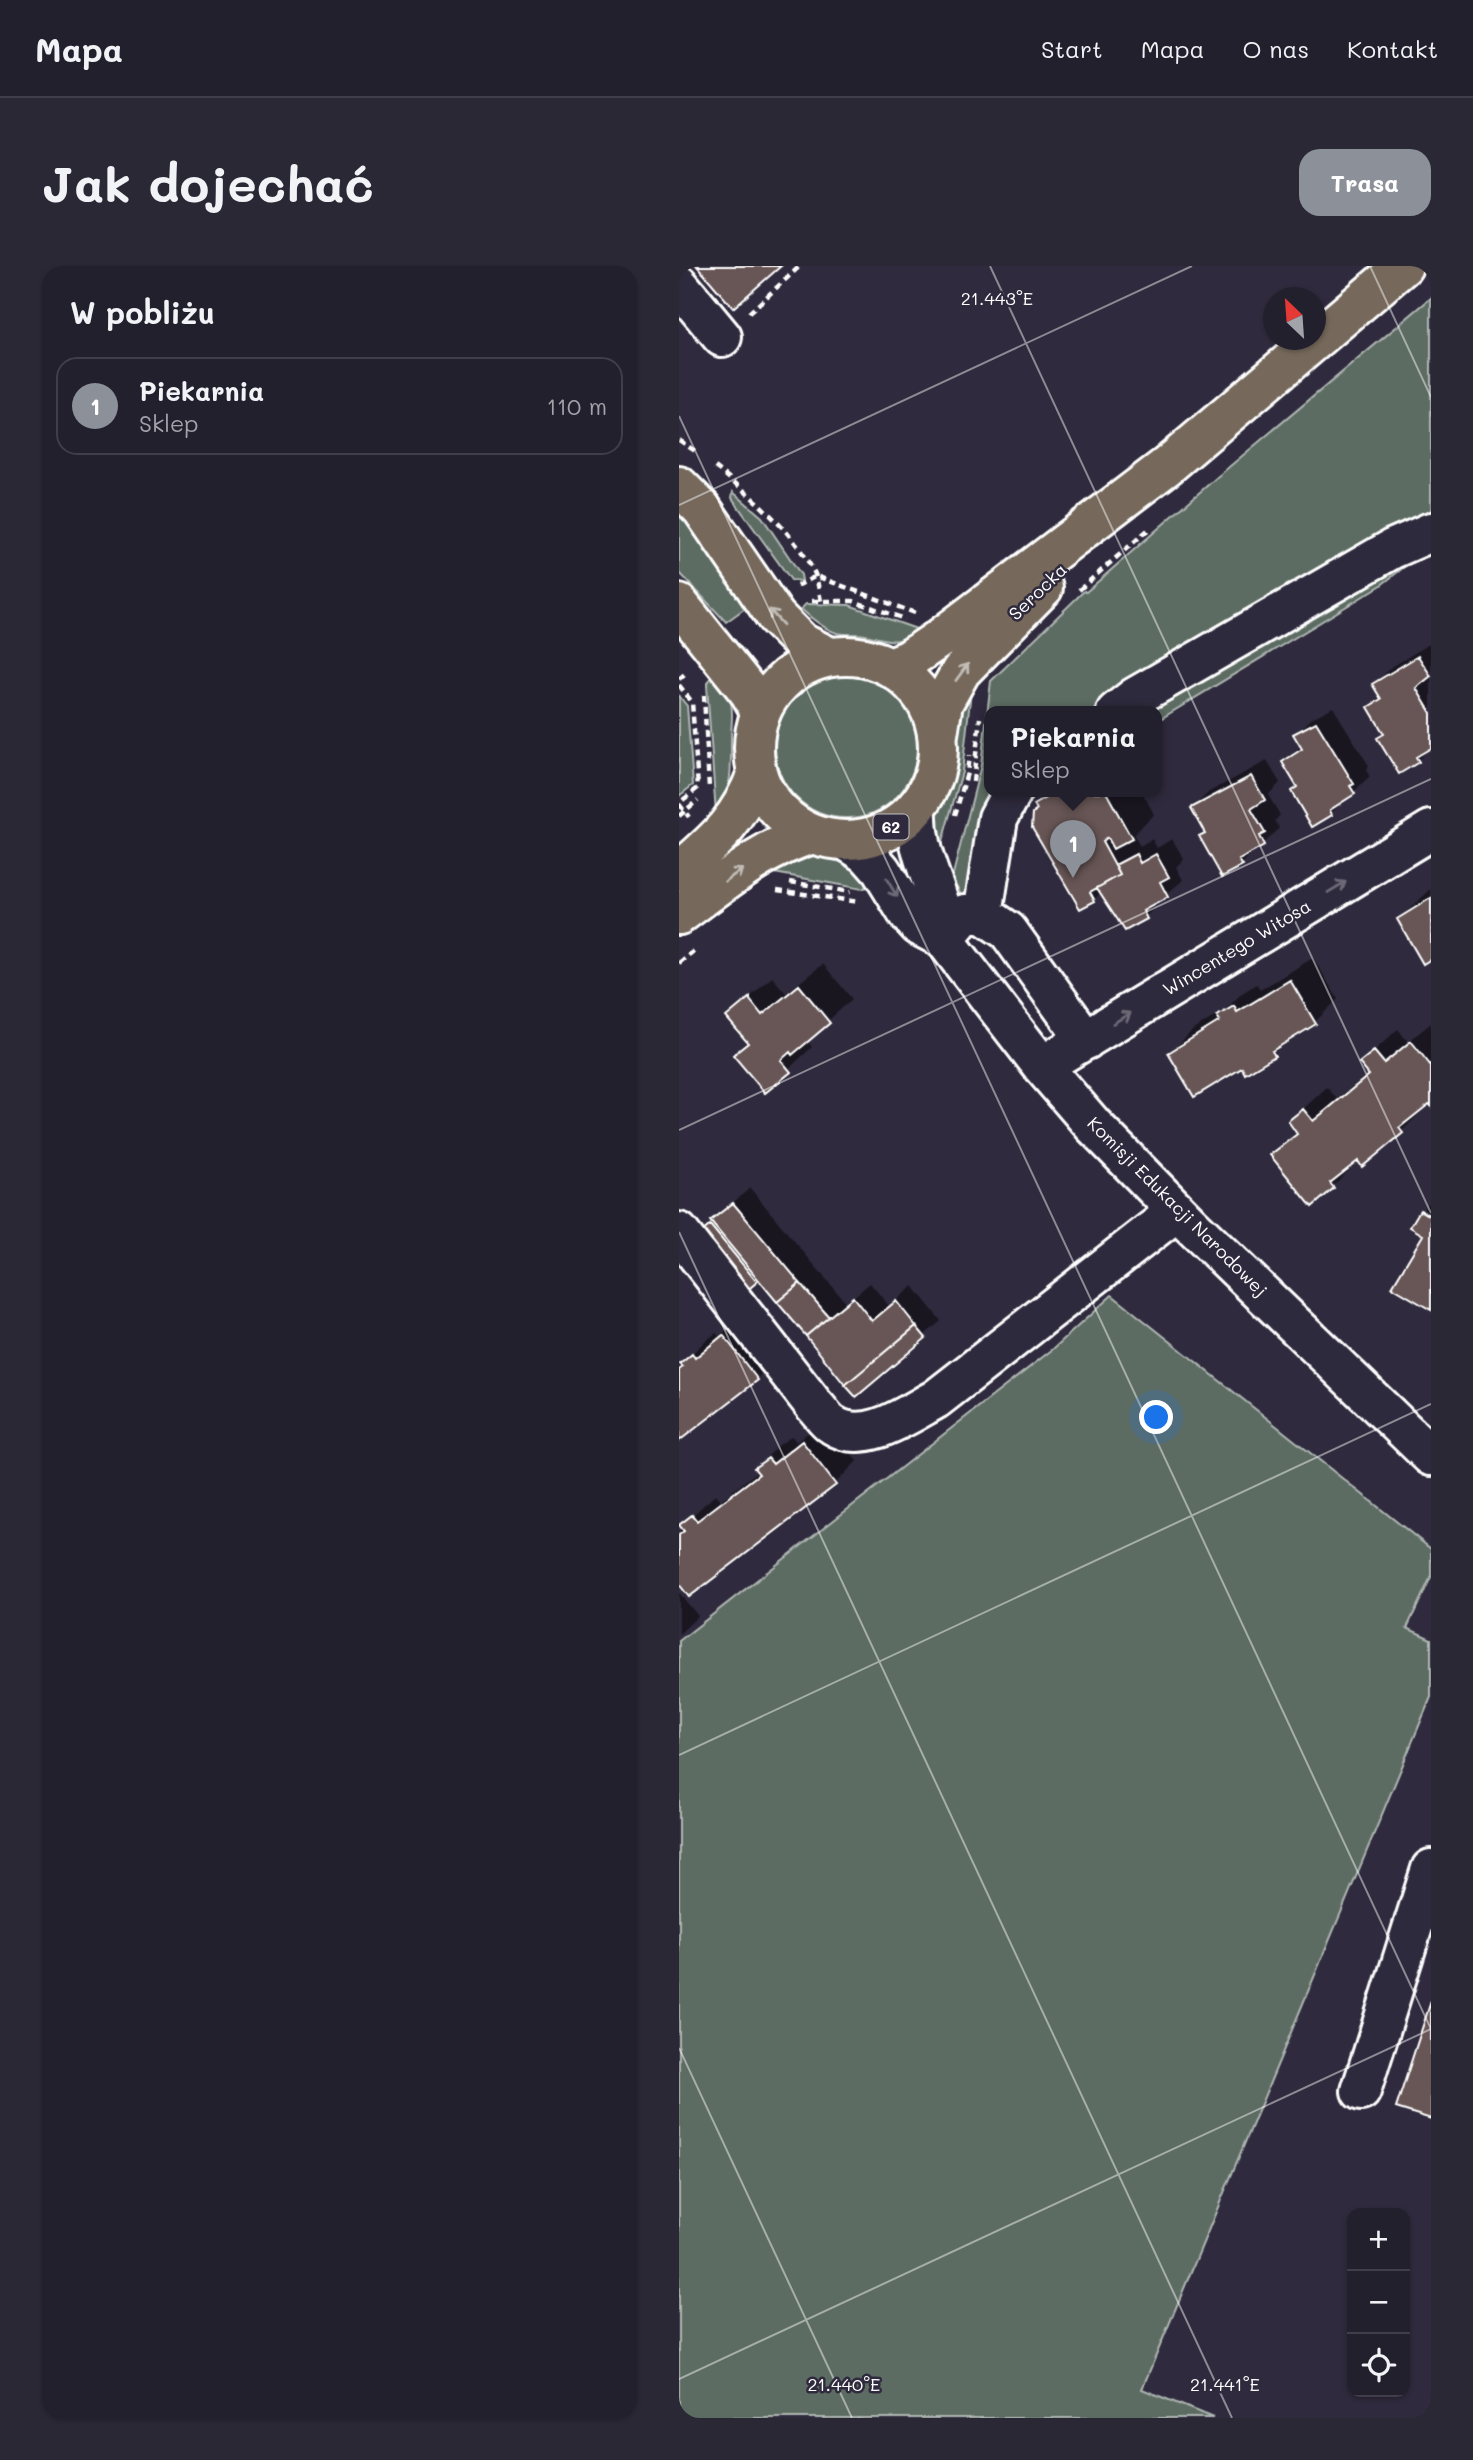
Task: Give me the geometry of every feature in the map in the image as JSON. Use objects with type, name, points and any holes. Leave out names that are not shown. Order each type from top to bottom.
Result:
[{"type":"main road","name":"Serocka","points":[[890,667],[908,660],[946,634],[1167,466],[1403,266]]},
{"type":"main road","name":"Serocka","points":[[953,741],[943,703],[961,671],[1167,466]]},
{"type":"main road","points":[[679,486],[702,509],[770,611],[802,643],[830,657]]},
{"type":"main road","points":[[679,604],[750,693],[761,713]]},
{"type":"main road","name":"62","points":[[679,915],[743,868],[787,842],[872,836],[897,825],[917,807],[930,786],[937,762],[953,741],[914,685],[890,667],[861,657],[830,657],[801,667],[777,687],[761,713],[754,743],[757,773],[769,799],[788,820],[829,837]]},
{"type":"main road","name":"62","points":[[679,872],[734,820],[757,773]]},
{"type":"street","points":[[679,285],[722,337]]},
{"type":"street","points":[[1124,706],[1392,549],[1431,532]]},
{"type":"street","points":[[983,914],[998,818],[1009,797]]},
{"type":"street","points":[[917,807],[916,828],[920,850],[941,908],[944,939]]},
{"type":"street","name":"Wincentego Witosa","points":[[1042,1066],[1431,830]]},
{"type":"street","name":"Komisji Edukacji Narodowej","points":[[829,837],[867,854],[908,914],[919,926],[944,939],[1042,1066],[1093,1125],[1177,1211],[1431,1456]]},
{"type":"street","points":[[944,939],[965,914],[983,914],[1008,931],[1086,1040]]},
{"type":"street","points":[[679,1232],[814,1405],[833,1425],[858,1433],[892,1423],[936,1399],[1177,1211]]},
{"type":"street","points":[[1361,2091],[1422,1927],[1431,1869]]},
{"type":"path","points":[[722,337],[800,266]]},
{"type":"path","points":[[747,493],[785,533],[816,576],[821,601]]},
{"type":"path","points":[[816,576],[935,620],[940,615],[946,634]]},
{"type":"path","points":[[770,611],[816,576]]},
{"type":"path","points":[[770,611],[801,601],[853,601],[946,634]]},
{"type":"path","points":[[679,679],[719,654]]},
{"type":"path","points":[[718,837],[710,811],[703,681],[719,654]]},
{"type":"path","points":[[679,685],[692,702],[698,788],[679,803],[718,837]]},
{"type":"path","points":[[971,788],[975,776],[981,712]]},
{"type":"path","points":[[953,741],[967,772],[957,822],[963,812]]},
{"type":"path","points":[[743,868],[756,899],[768,889],[860,903],[865,912],[893,889]]},
{"type":"path","points":[[743,868],[764,878],[866,894],[893,889]]},
{"type":"shaded area","points":[[1431,298],[1431,546],[1380,586],[1162,718],[1162,706],[988,706],[991,681],[1084,591]]},
{"type":"shaded area","points":[[733,492],[762,517],[801,575],[802,581],[791,580],[732,498]]},
{"type":"shaded area","points":[[679,510],[700,532],[748,606],[726,622],[679,572]]},
{"type":"shaded area","points":[[806,604],[849,605],[922,631],[894,641],[862,634],[837,633],[801,609]]},
{"type":"shaded area","points":[[717,675],[731,702],[732,715],[729,780],[716,814],[707,685],[710,679]]},
{"type":"shaded area","points":[[846,676],[873,682],[896,697],[911,720],[917,747],[911,774],[896,797],[873,812],[846,818],[819,812],[796,797],[781,774],[775,747],[781,720],[796,697],[819,682]]},
{"type":"shaded area","points":[[971,691],[962,772],[940,849],[930,819],[950,776],[952,726]]},
{"type":"shaded area","points":[[679,696],[687,706],[693,785],[679,796]]},
{"type":"shaded area","points":[[984,740],[984,797],[998,797],[966,903],[952,878],[981,765]]},
{"type":"shaded area","points":[[810,853],[851,865],[873,883],[862,889],[769,872]]},
{"type":"shaded area","points":[[1112,1295],[1431,1549],[1431,1577],[1407,1628],[1431,1639],[1431,1697],[1142,2389],[1213,2418],[679,2418],[679,1641],[1053,1349]]},
{"type":"building","points":[[697,266],[781,266],[733,308]]},
{"type":"building","points":[[1418,656],[1431,676],[1416,688],[1431,713],[1431,748],[1416,757],[1419,762],[1399,774],[1377,738],[1384,734],[1368,707],[1381,699],[1372,684]]},
{"type":"building","points":[[1316,722],[1354,784],[1350,786],[1355,794],[1330,810],[1332,815],[1312,827],[1291,791],[1297,787],[1282,762],[1302,749],[1293,734]]},
{"type":"building","points":[[1251,776],[1265,800],[1251,809],[1265,833],[1259,836],[1264,846],[1239,860],[1243,866],[1222,877],[1199,836],[1205,833],[1191,808]]},
{"type":"building","points":[[1048,797],[1109,797],[1132,839],[1113,849],[1107,838],[1102,842],[1120,875],[1090,892],[1095,901],[1080,909],[1032,827],[1033,813],[1037,810],[1034,805]]},
{"type":"building","points":[[1136,854],[1140,863],[1156,854],[1169,877],[1160,882],[1168,897],[1143,911],[1147,919],[1125,931],[1097,888],[1120,875],[1115,865]]},
{"type":"building","points":[[1431,898],[1431,959],[1423,964],[1397,919]]},
{"type":"building","points":[[1290,980],[1316,1024],[1272,1051],[1275,1056],[1245,1074],[1242,1068],[1194,1097],[1168,1053],[1220,1021],[1217,1016],[1234,1006],[1237,1012]]},
{"type":"building","points":[[799,985],[830,1023],[792,1055],[790,1052],[781,1060],[791,1072],[765,1093],[733,1055],[748,1043],[726,1017],[750,997],[762,1015]]},
{"type":"building","points":[[1411,1041],[1431,1066],[1431,1106],[1429,1104],[1399,1128],[1403,1133],[1362,1167],[1358,1161],[1330,1183],[1334,1188],[1312,1207],[1270,1155],[1297,1134],[1288,1121],[1303,1109],[1313,1121],[1369,1075],[1359,1063],[1374,1051],[1384,1063]]},
{"type":"building","points":[[733,1203],[800,1283],[777,1302],[710,1221]]},
{"type":"building","points":[[1420,1210],[1431,1216],[1431,1310],[1392,1287],[1423,1235],[1410,1227]]},
{"type":"building","points":[[710,1225],[757,1282],[745,1292],[698,1236]]},
{"type":"building","points":[[800,1283],[829,1317],[806,1336],[777,1302]]},
{"type":"building","points":[[853,1297],[872,1321],[896,1301],[916,1326],[845,1385],[806,1336]]},
{"type":"building","points":[[916,1326],[926,1338],[856,1397],[845,1385]]},
{"type":"building","points":[[723,1335],[758,1380],[679,1441],[679,1370],[683,1367],[680,1364],[692,1354],[695,1358]]},
{"type":"building","points":[[802,1441],[836,1485],[689,1597],[679,1584],[679,1535],[684,1531],[679,1525],[692,1515],[697,1521],[759,1474],[754,1468],[768,1458],[773,1464]]},
{"type":"building","points":[[1431,2001],[1431,2119],[1396,2108]]},
{"type":"place","name":"Piekarnia","points":[[1073,878]]}]
